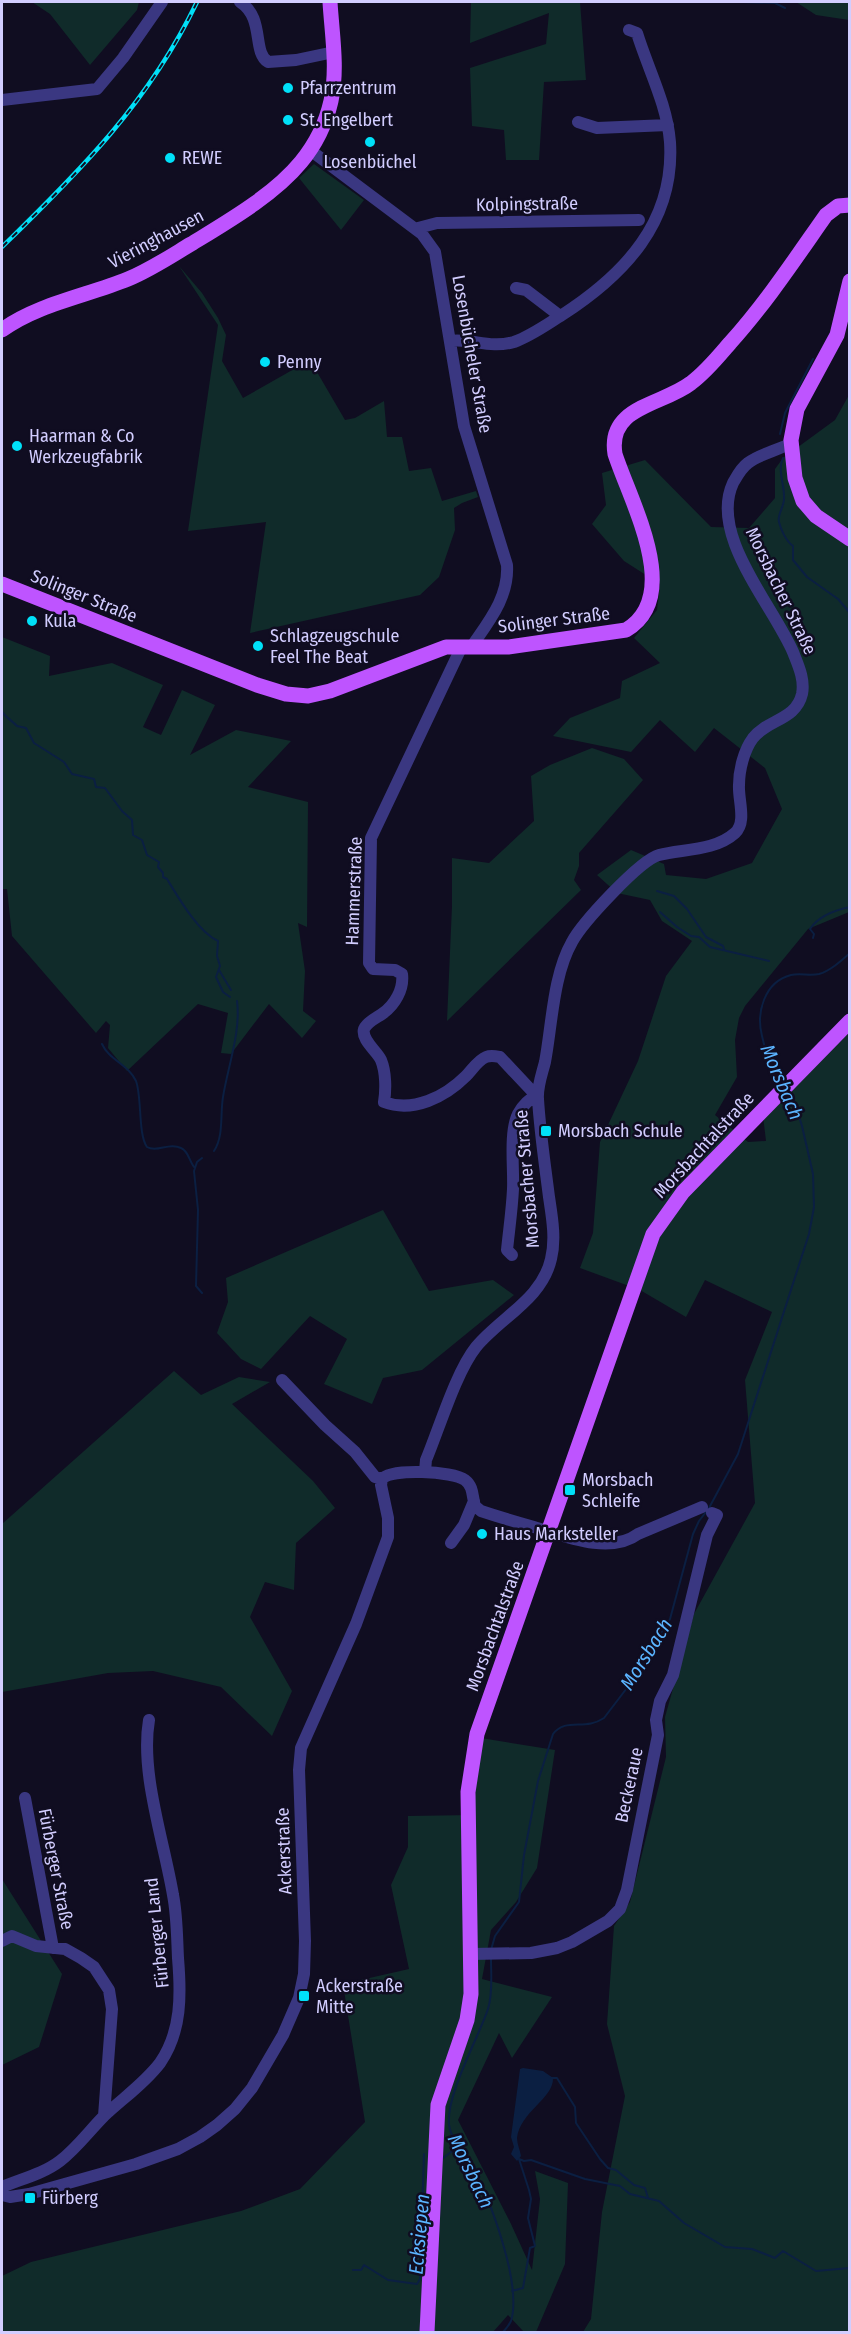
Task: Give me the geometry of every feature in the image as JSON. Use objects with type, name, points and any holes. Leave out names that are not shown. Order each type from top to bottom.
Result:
[{"type":"main road","name":"Vieringhausen","points":[[2,330],[33,312],[127,279],[162,261],[258,200],[299,164],[310,150],[331,103],[335,74],[330,2]]},
{"type":"main road","name":"Solinger Straße","points":[[2,584],[257,685],[299,697],[330,691],[431,651],[467,646],[508,648],[601,636],[626,630],[637,622],[650,604],[653,572],[648,548],[615,454],[616,429],[631,413],[669,396],[695,380],[752,319],[826,214],[838,206],[849,205]]},
{"type":"main road","points":[[849,281],[837,335],[797,409],[790,440],[795,478],[803,501],[816,516],[849,539]]},
{"type":"main road","name":"Morsbachtalstraße","points":[[427,2332],[437,2113],[443,2087],[467,2020],[471,1994],[483,1954],[468,1792],[473,1750],[485,1708],[653,1234],[683,1192],[849,1021]]},
{"type":"street","points":[[2,100],[93,90],[100,85],[135,41],[162,2]]},
{"type":"street","points":[[240,2],[247,6],[252,14],[262,55],[268,62],[296,60],[334,52]]},
{"type":"street","points":[[450,341],[459,340],[480,345],[513,342],[539,330],[596,292],[618,272],[653,225],[661,210],[668,182],[670,143],[668,125],[637,33],[629,30]]},
{"type":"street","points":[[578,122],[597,128],[668,125]]},
{"type":"street","name":"Losenbücheler Straße","points":[[310,150],[417,230],[429,241],[435,252],[464,426],[504,555],[508,575],[500,601],[467,646]]},
{"type":"street","name":"Kolpingstraße","points":[[417,230],[437,224],[639,220]]},
{"type":"street","points":[[516,288],[526,290],[560,316]]},
{"type":"street","name":"Morsbacher Straße","points":[[426,1471],[426,1461],[455,1389],[476,1347],[526,1300],[541,1283],[549,1269],[554,1248],[538,1095],[562,965],[571,943],[583,925],[602,904],[655,856],[703,848],[734,834],[740,826],[741,819],[740,772],[752,740],[792,712],[800,698],[802,686],[799,668],[777,619],[739,554],[727,517],[730,490],[744,466],[752,460],[787,445],[790,440]]},
{"type":"street","name":"Hammerstraße","points":[[467,646],[370,838],[369,963],[373,969],[395,970],[402,974],[403,982],[399,993],[386,1012],[368,1023],[364,1030],[364,1037],[382,1062],[384,1102],[393,1106],[423,1103],[437,1097],[457,1085],[483,1059],[493,1055],[506,1062],[538,1095]]},
{"type":"street","name":"Morsbacher Straße","points":[[512,1255],[507,1250],[513,1202],[514,1128],[523,1106],[532,1097],[538,1095]]},
{"type":"street","points":[[282,1380],[355,1452],[375,1477],[382,1479],[387,1474],[426,1471],[463,1479],[470,1485],[475,1506],[481,1510],[549,1532]]},
{"type":"street","name":"Ackerstraße","points":[[2,2195],[17,2196],[76,2181],[136,2164],[189,2144],[217,2125],[235,2109],[252,2088],[276,2049],[298,1998],[304,1974],[305,1941],[299,1770],[301,1748],[360,1614],[388,1537],[388,1518],[381,1485],[382,1479]]},
{"type":"street","points":[[451,1543],[464,1525],[474,1502]]},
{"type":"street","name":"Beckeraue","points":[[483,1954],[531,1953],[557,1948],[608,1921],[620,1909],[627,1890],[658,1735],[656,1720],[660,1701],[673,1675],[707,1535],[710,1512],[620,1543],[580,1541],[549,1532]]},
{"type":"street","name":"Fürberger Land","points":[[104,2116],[145,2081],[160,2062],[171,2043],[182,1997],[174,1897],[151,1783],[146,1735],[149,1720]]},
{"type":"street","name":"Fürberger Straße","points":[[25,1797],[53,1948]]},
{"type":"street","name":"Fürberger Straße","points":[[2,1941],[12,1936],[36,1946],[64,1949],[94,1967],[109,1990],[112,2009],[104,2116]]},
{"type":"street","points":[[2,2187],[59,2162],[86,2137],[104,2116]]},
{"type":"green space","points":[[32,2],[139,2],[137,10],[90,65],[50,14]]},
{"type":"green space","points":[[471,2],[580,2],[586,80],[544,82],[539,160],[506,160],[504,130],[472,126],[470,68],[546,44],[549,13],[470,43]]},
{"type":"green space","points":[[796,2],[849,2],[849,20],[816,15]]},
{"type":"green space","points":[[314,164],[364,200],[341,230],[299,178]]},
{"type":"green space","points":[[179,266],[202,293],[218,318],[226,335],[222,361],[243,398],[310,360],[345,420],[355,418],[384,401],[387,437],[402,437],[409,471],[431,468],[442,501],[476,491],[478,497],[454,508],[455,530],[439,577],[420,595],[250,633],[266,522],[188,531],[218,325]]},
{"type":"green space","points":[[849,395],[849,912],[808,929],[745,1006],[739,1018],[735,1040],[737,1077],[715,1115],[748,1142],[766,1141],[763,1116],[849,1033],[849,2332],[583,2332],[591,2319],[602,2212],[625,2096],[607,2024],[614,1926],[630,1902],[666,1757],[665,1717],[694,1614],[755,1503],[745,1380],[772,1312],[705,1280],[686,1317],[640,1290],[580,1268],[593,1233],[600,1142],[638,1061],[666,976],[692,941],[662,921],[650,900],[617,893],[597,875],[631,850],[664,864],[666,875],[706,879],[752,863],[782,809],[765,768],[714,728],[695,752],[660,720],[631,752],[553,736],[570,718],[620,698],[622,681],[660,663],[634,638],[657,610],[660,584],[624,561],[592,524],[606,505],[602,473],[645,460],[711,527],[749,528],[775,498],[775,469],[783,458],[835,420]]},
{"type":"green space","points":[[2,637],[50,656],[49,676],[112,663],[163,685],[143,727],[161,735],[182,690],[215,705],[190,755],[236,730],[291,741],[248,787],[308,802],[307,927],[298,923],[305,971],[303,1011],[316,1021],[302,1038],[269,1004],[231,1054],[221,1053],[228,1013],[198,1004],[127,1071],[108,1048],[110,1025],[106,1021],[96,1033],[12,936],[7,889],[2,889]]},
{"type":"green space","points":[[592,748],[624,759],[643,780],[579,853],[579,866],[574,880],[581,890],[447,1021],[452,858],[489,863],[534,821],[531,776],[550,765]]},
{"type":"green space","points":[[383,1210],[429,1291],[493,1280],[514,1295],[422,1370],[383,1378],[372,1404],[324,1384],[347,1339],[310,1316],[261,1369],[241,1359],[217,1333],[228,1302],[226,1278]]},
{"type":"green space","points":[[174,1371],[201,1395],[239,1377],[270,1382],[232,1404],[313,1481],[335,1508],[296,1543],[294,1590],[265,1582],[250,1617],[292,1691],[272,1736],[221,1687],[153,1671],[108,1673],[2,1692],[2,1524]]},
{"type":"green space","points":[[481,1738],[555,1750],[537,1868],[516,1902],[491,1930],[482,1979],[552,1997],[512,2058],[499,2033],[458,2120],[532,2270],[540,2199],[535,2171],[568,2183],[565,2264],[536,2332],[524,2332],[508,2315],[493,2332],[2,2332],[2,2276],[31,2262],[241,2211],[300,2189],[365,2122],[343,1984],[409,1969],[391,1885],[408,1847],[408,1816],[473,1815]]},
{"type":"green space","points":[[2,1879],[62,1974],[39,2047],[2,2065]]},
{"type":"water","points":[[520,2069],[543,2071],[553,2078],[548,2092],[519,2129],[517,2142],[521,2156],[517,2161],[511,2154],[514,2147],[511,2137]]},
{"type":"waterway","points":[[742,2],[775,3],[785,8]]},
{"type":"waterway","points":[[780,434],[785,413],[813,359]]},
{"type":"waterway","points":[[783,458],[781,473],[784,499],[779,519],[784,535],[793,546],[793,560],[807,577],[838,599],[850,613]]},
{"type":"waterway","points":[[2,712],[17,726],[26,728],[34,743],[64,762],[72,774],[94,779],[96,787],[105,788],[122,811],[132,820],[133,835],[142,840],[147,855],[159,862],[158,867],[163,877],[167,879],[196,922],[218,941],[217,956],[220,966],[216,977],[223,992],[230,997]]},
{"type":"waterway","points":[[657,891],[674,896],[687,909],[706,937],[723,946],[724,949]]},
{"type":"waterway","points":[[813,938],[814,934],[810,929],[818,921],[833,912],[850,907]]},
{"type":"waterway","points":[[660,912],[677,927],[691,936],[699,937],[710,947],[769,961]]},
{"type":"waterway","name":"Morsbach","points":[[781,1083],[769,1061],[760,1027],[761,1008],[768,991],[774,984],[791,975],[823,973],[850,953]]},
{"type":"waterway","points":[[219,970],[231,990]]},
{"type":"waterway","points":[[214,1151],[219,1139],[223,1097],[236,1037],[237,1001]]},
{"type":"waterway","points":[[102,1044],[105,1050],[129,1071],[136,1081],[142,1134],[147,1147],[155,1149],[177,1146],[186,1152],[195,1168]]},
{"type":"waterway","name":"Morsbach","points":[[491,1950],[495,1936],[519,1902],[524,1855],[538,1781],[553,1734],[564,1726],[590,1724],[604,1718],[630,1684],[670,1619],[693,1534],[738,1454],[809,1234],[814,1207],[813,1174],[802,1126],[793,1098],[788,1092]]},
{"type":"waterway","points":[[202,1158],[197,1162],[194,1171],[198,1210],[196,1286],[202,1293]]},
{"type":"waterway","name":"Ecksiepen","points":[[491,1959],[490,2003],[457,2083],[449,2112],[449,2125],[450,2131],[470,2164],[488,2201],[509,2266],[513,2305],[511,2321],[503,2332]]},
{"type":"waterway","points":[[551,2078],[557,2078],[575,2107],[576,2123],[600,2159],[608,2168],[616,2170],[634,2185],[645,2188],[648,2198]]},
{"type":"waterway","name":"Ecksiepen","points":[[443,2158],[459,2146]]},
{"type":"waterway","name":"Ecksiepen","points":[[353,2270],[361,2270],[364,2265],[388,2280],[417,2284],[420,2279],[424,2154]]},
{"type":"waterway","points":[[512,2291],[523,2288],[530,2248],[535,2246],[528,2218],[531,2199],[519,2159],[531,2160],[585,2179],[620,2186],[630,2194],[659,2201],[684,2223],[725,2247],[752,2249],[775,2258],[783,2251],[816,2271],[850,2268]]},
{"type":"railway","points":[[2,247],[59,191],[111,134],[157,72],[197,2]]},
{"type":"place","name":"Pfarrzentrum","points":[[288,88]]},
{"type":"place","name":"St. Engelbert","points":[[288,120]]},
{"type":"place","name":"Losenbüchel","points":[[370,142]]},
{"type":"place","name":"REWE","points":[[170,158]]},
{"type":"place","name":"Penny","points":[[265,362]]},
{"type":"place","name":"Haarman & Co Werkzeugfabrik","points":[[17,446]]},
{"type":"place","name":"Kula","points":[[32,621]]},
{"type":"place","name":"Schlagzeugschule Feel The Beat","points":[[258,646]]},
{"type":"place","name":"Morsbach Schule","points":[[546,1131]]},
{"type":"place","name":"Morsbach Schleife","points":[[570,1490]]},
{"type":"place","name":"Haus Marksteller","points":[[482,1534]]},
{"type":"place","name":"Ackerstraße Mitte","points":[[304,1996]]},
{"type":"place","name":"Fürberg","points":[[30,2198]]}]
